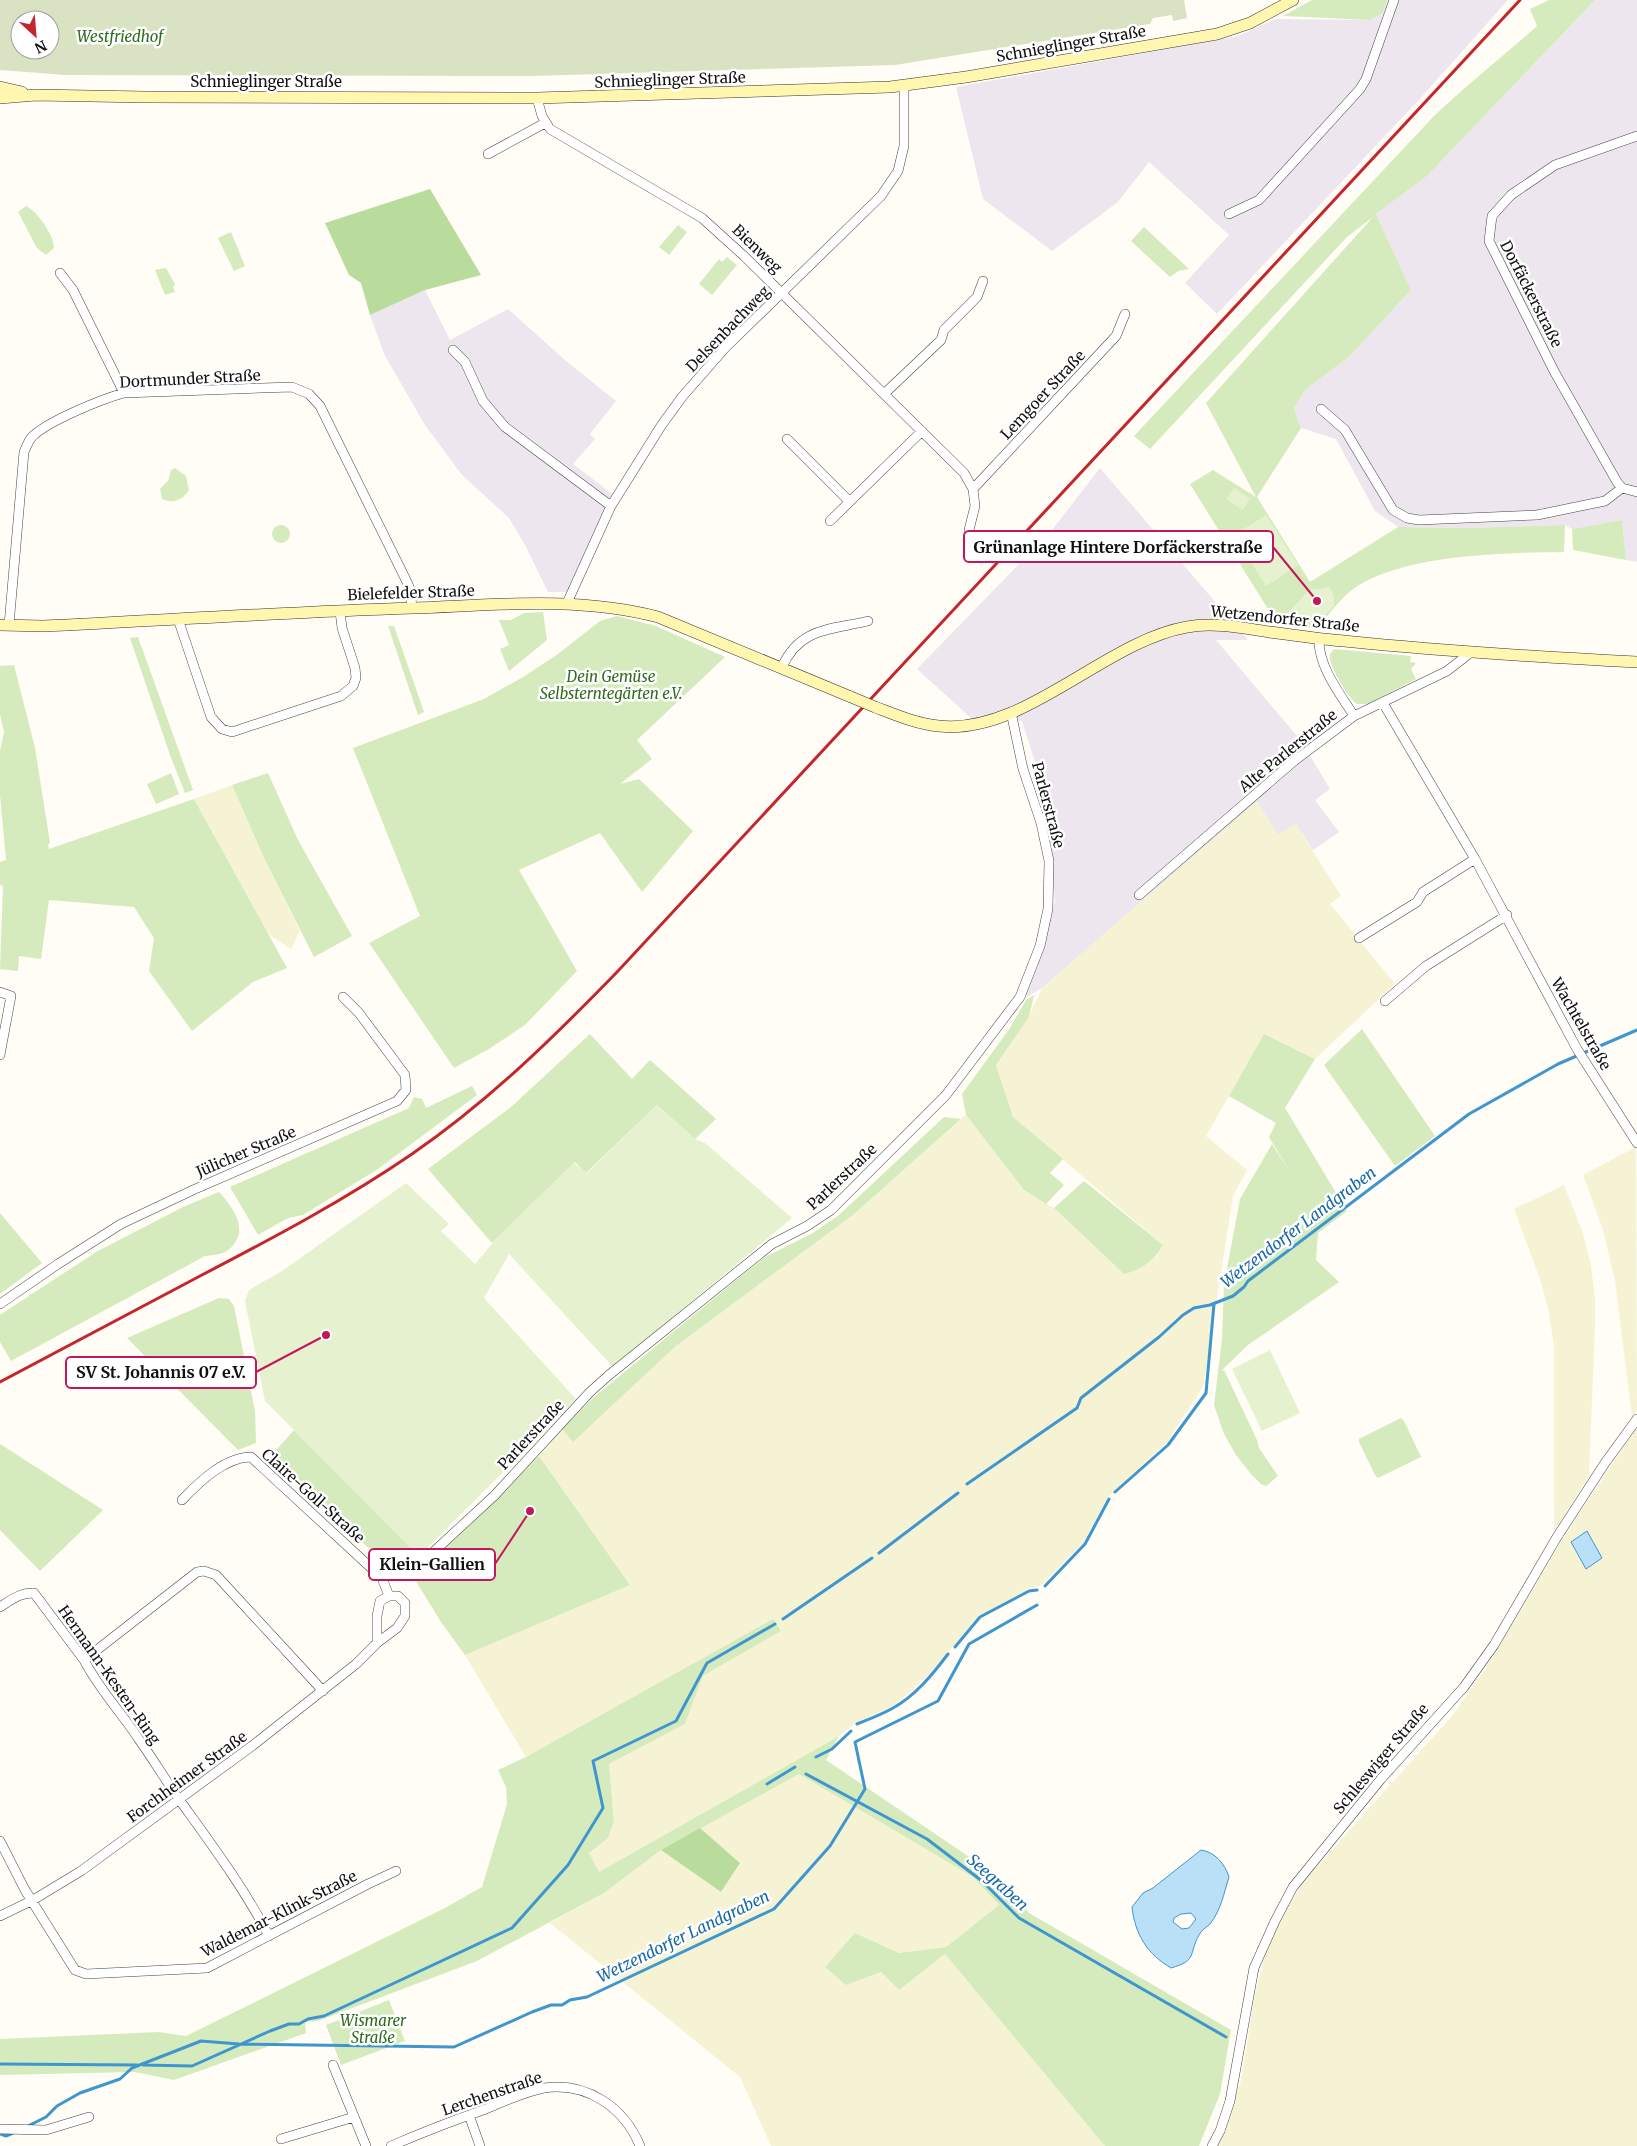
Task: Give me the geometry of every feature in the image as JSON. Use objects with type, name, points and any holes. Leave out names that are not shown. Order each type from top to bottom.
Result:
[{"type":"street","name":"Schnieglinger Straße","points":[[0,88],[36,94],[145,97],[537,98],[904,86],[988,74],[1217,34],[1250,23],[1293,0]]},
{"type":"street","points":[[1229,214],[1259,200],[1360,89],[1369,74],[1394,0]]},
{"type":"street","name":"Delsenbachweg","points":[[567,603],[611,506],[661,426],[682,397],[725,348],[882,196],[898,170],[904,146],[904,86]]},
{"type":"street","name":"Schnieglinger Straße","points":[[0,98],[36,94]]},
{"type":"street","points":[[488,154],[545,123],[537,98]]},
{"type":"street","name":"Bienweg","points":[[545,123],[557,134],[702,218],[885,393],[964,473],[973,490]]},
{"type":"street","name":"Dorfäckerstraße","points":[[1622,488],[1554,371],[1489,241],[1492,216],[1511,195],[1555,165],[1637,136]]},
{"type":"street","points":[[60,273],[73,290],[124,394]]},
{"type":"street","points":[[885,393],[941,340],[944,330],[977,297],[983,281]]},
{"type":"street","name":"Lemgoer Straße","points":[[973,490],[1116,336],[1125,314]]},
{"type":"street","points":[[453,350],[465,362],[483,401],[505,427],[611,506]]},
{"type":"street","name":"Dortmunder Straße","points":[[4,625],[24,452],[30,439],[41,430],[102,399],[124,394],[292,388],[309,394],[320,406],[406,580],[410,589],[412,608]]},
{"type":"street","points":[[1321,409],[1345,430],[1393,510],[1407,518],[1419,520],[1537,515],[1605,501],[1622,488],[1637,492]]},
{"type":"street","points":[[830,521],[922,431]]},
{"type":"street","points":[[787,439],[849,501]]},
{"type":"street","points":[[969,530],[975,506],[973,490]]},
{"type":"street","name":"Bielefelder Straße","points":[[4,625],[43,626],[340,611],[567,603],[608,607],[658,617],[811,680]]},
{"type":"street","points":[[178,619],[211,717],[222,729],[232,732],[341,696],[353,686],[356,678],[355,668],[342,628],[340,611]]},
{"type":"street","points":[[782,667],[789,652],[803,640],[822,631],[868,621]]},
{"type":"street","name":"Wetzendorfer Straße","points":[[811,680],[875,707],[914,721],[940,727],[973,725],[1011,712],[1135,645],[1172,630],[1214,625],[1319,638],[1470,653],[1637,662]]},
{"type":"street","points":[[1319,638],[1318,648],[1324,664],[1354,716]]},
{"type":"street","name":"Alte Parlerstraße","points":[[1139,895],[1294,761],[1354,716],[1447,671],[1470,653]]},
{"type":"street","name":"Wachtelstraße","points":[[1383,703],[1475,859],[1577,1049],[1637,1143]]},
{"type":"street","name":"Parlerstraße","points":[[417,1567],[495,1495],[590,1392],[609,1375],[772,1244],[807,1226],[831,1210],[946,1095],[1020,996],[1040,946],[1048,909],[1049,862],[1041,823],[1023,768],[1011,712]]},
{"type":"street","points":[[1359,938],[1417,902],[1423,892],[1475,859]]},
{"type":"street","points":[[1385,1001],[1426,966],[1506,915]]},
{"type":"street","points":[[0,992],[11,996],[0,1055]]},
{"type":"street","name":"Jülicher Straße","points":[[0,1304],[121,1224],[186,1193],[398,1101],[406,1090],[405,1075],[359,1012],[343,997]]},
{"type":"street","name":"Schleswiger Straße","points":[[1212,2146],[1232,2095],[1254,1968],[1293,1887],[1381,1779],[1464,1687],[1494,1645],[1557,1537],[1637,1419]]},
{"type":"street","name":"Claire-Goll-Straße","points":[[182,1500],[203,1477],[242,1457],[251,1457],[382,1578],[389,1596]]},
{"type":"street","points":[[84,1660],[197,1572],[204,1571],[216,1575],[323,1691]]},
{"type":"street","name":"Hermann-Kesten-Ring","points":[[1,1604],[27,1592],[34,1593],[84,1660],[88,1670],[101,1689],[138,1738],[244,1891],[269,1936]]},
{"type":"street","points":[[377,1643],[377,1616],[380,1601],[389,1596]]},
{"type":"street","name":"Forchheimer Straße","points":[[0,1916],[33,1900],[93,1863],[180,1800],[356,1664],[377,1643],[397,1628],[405,1616],[405,1603],[398,1596],[389,1596]]},
{"type":"street","name":"Waldemar-Klink-Straße","points":[[0,1841],[25,1890],[75,1970],[86,1974],[207,1968],[396,1871]]},
{"type":"street","points":[[333,2065],[366,2146]]},
{"type":"street","name":"Lerchenstraße","points":[[391,2146],[542,2089],[557,2087],[589,2093],[610,2104],[630,2124],[640,2146]]},
{"type":"street","points":[[469,2115],[480,2146]]},
{"type":"street","points":[[0,2129],[46,2130],[89,2117]]},
{"type":"street","points":[[281,2139],[354,2117]]},
{"type":"shaded area","points":[[1387,0],[1508,0],[1417,102],[1217,314],[1185,283],[1229,235],[1149,162],[1118,202],[1052,251],[983,199],[956,87],[1238,36],[1276,19],[1370,20],[1383,13]]},
{"type":"shaded area","points":[[1595,0],[1637,0],[1637,562],[1626,560],[1622,520],[1572,529],[1565,525],[1466,528],[1398,527],[1375,511],[1336,439],[1301,428],[1294,408],[1305,390],[1350,356],[1411,290],[1376,214],[1427,176]]},
{"type":"shaded area","points":[[425,290],[450,340],[508,309],[566,361],[616,401],[590,434],[595,439],[573,464],[619,499],[569,592],[548,592],[525,545],[509,518],[462,475],[425,425],[385,356],[370,315]]},
{"type":"shaded area","points":[[1100,468],[1248,640],[1216,640],[1302,742],[1330,789],[1315,800],[1339,832],[1313,850],[1296,824],[1278,835],[1257,802],[1042,988],[1025,998],[1055,901],[1040,778],[1022,721],[971,718],[917,669],[1052,530]]},
{"type":"shaded area","points":[[232,785],[264,858],[300,931],[291,949],[267,933],[194,799]]},
{"type":"shaded area","points":[[1257,801],[1278,835],[1296,824],[1341,896],[1330,904],[1395,984],[1315,1059],[1264,1035],[1206,1136],[1247,1170],[1233,1196],[1203,1387],[1167,1442],[1108,1497],[1082,1544],[1041,1585],[1027,1589],[989,1612],[979,1615],[934,1669],[901,1700],[889,1708],[857,1722],[839,1736],[599,1872],[589,1853],[608,1838],[614,1821],[609,1764],[685,1724],[703,1676],[781,1631],[773,1620],[526,1757],[465,1655],[630,1585],[539,1456],[562,1429],[573,1442],[676,1346],[853,1215],[966,1115],[1024,1190],[1054,1208],[1124,1274],[1157,1256],[1163,1245],[1013,1117],[996,1065],[1029,1017],[1042,988]]},
{"type":"shaded area","points":[[1636,1147],[1637,1410],[1632,1417],[1615,1281],[1603,1230],[1583,1175]]},
{"type":"shaded area","points":[[1564,1185],[1583,1233],[1591,1266],[1595,1298],[1595,1325],[1589,1476],[1554,1531],[1554,1346],[1548,1308],[1540,1279],[1514,1209]]},
{"type":"shaded area","points":[[1637,1427],[1637,2146],[1217,2146],[1241,2080],[1255,1994],[1264,1959],[1276,1927],[1304,1881],[1452,1716],[1485,1670],[1569,1529]]},
{"type":"shaded area","points":[[799,1774],[973,1877],[999,1905],[946,1947],[899,1953],[855,1933],[846,1985],[881,1972],[899,1990],[945,1954],[1105,2146],[771,2146],[740,2077],[550,1923],[604,1893],[661,1850],[721,1892],[740,1863],[700,1828]]},
{"type":"green space","name":"Westfriedhof","points":[[0,0],[1184,0],[1187,18],[1173,21],[1172,15],[1153,18],[1150,24],[895,65],[532,76],[65,75],[0,70]]},
{"type":"green space","points":[[1312,0],[1387,0],[1383,13],[1370,20],[1283,16]]},
{"type":"green space","points":[[1549,0],[1595,0],[1427,176],[1376,214],[1411,290],[1350,356],[1305,390],[1294,408],[1301,428],[1257,497],[1310,582],[1398,527],[1466,528],[1565,525],[1564,552],[1481,555],[1420,563],[1367,581],[1347,594],[1317,629],[1276,622],[1190,484],[1213,470],[1256,497],[1206,403],[1373,217],[1347,237],[1150,449],[1134,436],[1433,117],[1537,26],[1530,9]]},
{"type":"green space","points":[[430,189],[481,275],[425,290],[370,315],[361,283],[349,275],[325,223]]},
{"type":"green space","points":[[26,206],[40,218],[51,237],[54,248],[46,255],[37,248],[18,212]]},
{"type":"green space","points":[[678,225],[687,232],[669,255],[659,247]]},
{"type":"green space","points":[[1144,227],[1189,269],[1178,271],[1170,277],[1131,241]]},
{"type":"green space","points":[[231,232],[245,266],[234,271],[218,238]]},
{"type":"green space","points":[[727,257],[737,265],[712,295],[699,284],[719,259],[722,262]]},
{"type":"green space","points":[[166,268],[175,284],[173,287],[175,292],[165,295],[155,270]]},
{"type":"green space","points":[[175,468],[186,476],[189,490],[177,500],[162,499],[160,489],[168,481],[171,470]]},
{"type":"green space","points":[[1234,488],[1250,499],[1243,510],[1226,499]]},
{"type":"green space","points":[[1266,515],[1298,565],[1266,586],[1234,535]]},
{"type":"green space","points":[[1622,520],[1626,560],[1573,550],[1572,529]]},
{"type":"green space","points":[[277,525],[285,525],[290,530],[288,541],[277,543],[272,538],[272,530]]},
{"type":"green space","points":[[1330,587],[1334,596],[1334,605],[1324,617],[1287,614],[1309,590]]},
{"type":"green space","points":[[543,612],[547,640],[509,671],[500,649],[509,645],[499,620],[511,620],[524,613]]},
{"type":"green space","name":"Dein Gemüse Selbsterntegärten e.V.","points":[[617,616],[656,626],[725,657],[637,740],[652,759],[620,784],[639,779],[693,831],[642,892],[600,833],[519,870],[577,971],[525,1025],[489,1049],[454,1068],[369,943],[420,916],[353,748],[484,699],[558,654],[600,621]]},
{"type":"green space","points":[[388,626],[394,626],[424,712],[418,715]]},
{"type":"green space","points":[[138,637],[193,790],[185,793],[130,638]]},
{"type":"green space","points":[[1334,649],[1411,656],[1410,662],[1416,663],[1411,669],[1416,679],[1368,704],[1357,704],[1344,689],[1332,666],[1330,655]]},
{"type":"green space","points":[[14,665],[35,748],[50,843],[48,845],[49,849],[194,799],[287,968],[253,982],[192,1031],[149,971],[154,938],[134,907],[49,900],[41,959],[19,956],[18,971],[0,969],[3,886],[0,885],[0,862],[6,860],[0,795],[0,751],[4,732],[0,714],[0,666]]},
{"type":"green space","points":[[171,773],[179,794],[156,804],[147,784]]},
{"type":"green space","points":[[268,773],[298,840],[352,936],[314,957],[264,858],[232,785]]},
{"type":"green space","points":[[1034,995],[1029,1017],[996,1065],[1013,1117],[1063,1159],[1050,1173],[1064,1185],[1046,1204],[1024,1190],[966,1115],[962,1094],[1010,1028],[1026,1000]]},
{"type":"green space","points":[[1362,1029],[1435,1136],[1395,1166],[1324,1065]]},
{"type":"green space","points":[[590,1034],[632,1079],[650,1060],[716,1119],[695,1139],[657,1105],[586,1173],[575,1162],[492,1243],[428,1169],[511,1107]]},
{"type":"green space","points":[[1264,1034],[1315,1059],[1285,1108],[1347,1211],[1318,1233],[1316,1260],[1339,1282],[1248,1345],[1221,1371],[1224,1370],[1259,1448],[1278,1476],[1266,1486],[1261,1484],[1251,1474],[1236,1455],[1224,1434],[1214,1405],[1222,1339],[1224,1285],[1240,1199],[1272,1144],[1290,1172],[1269,1137],[1276,1123],[1229,1096]]},
{"type":"green space","points":[[472,1086],[477,1095],[378,1169],[303,1215],[288,1218],[258,1235],[230,1187],[409,1108],[414,1097],[422,1099],[426,1108]]},
{"type":"green space","points":[[657,1105],[695,1139],[705,1143],[792,1218],[613,1367],[509,1254],[484,1298],[576,1399],[419,1556],[265,1401],[245,1301],[249,1290],[282,1271],[406,1183],[449,1224],[441,1231],[475,1264],[496,1239],[574,1163],[587,1173]]},
{"type":"green space","points":[[944,1117],[961,1119],[853,1215],[676,1346],[573,1442],[562,1429],[594,1397],[763,1258],[813,1233],[839,1215]]},
{"type":"green space","points":[[1084,1181],[1163,1245],[1147,1264],[1124,1274],[1054,1208]]},
{"type":"green space","points":[[219,1192],[233,1210],[239,1224],[238,1237],[229,1250],[220,1254],[205,1256],[11,1361],[0,1342],[0,1315],[96,1252],[183,1207]]},
{"type":"green space","points":[[0,1213],[42,1263],[0,1294]]},
{"type":"green space","points":[[219,1298],[229,1299],[234,1306],[255,1411],[256,1443],[238,1450],[127,1338]]},
{"type":"green space","points":[[1270,1350],[1300,1413],[1262,1431],[1232,1369]]},
{"type":"green space","points":[[1401,1418],[1421,1457],[1378,1478],[1359,1439]]},
{"type":"green space","points":[[294,1430],[419,1556],[400,1577],[270,1457]]},
{"type":"green space","points":[[0,1444],[103,1510],[40,1571],[0,1530]]},
{"type":"green space","points":[[539,1456],[630,1585],[465,1655],[441,1622],[414,1578]]},
{"type":"green space","points":[[773,1619],[781,1631],[703,1676],[685,1724],[609,1764],[614,1821],[608,1838],[589,1853],[599,1872],[839,1736],[826,1760],[999,1877],[1029,1913],[1231,2030],[1220,2094],[1199,2146],[1105,2146],[945,1954],[899,1990],[881,1972],[846,1985],[825,1967],[855,1933],[899,1953],[946,1947],[999,1905],[973,1877],[799,1774],[661,1850],[604,1893],[477,1961],[318,2021],[305,2022],[306,2033],[174,2080],[135,2072],[0,2075],[0,2039],[159,2032],[186,2036],[443,1909],[482,1887],[507,1804],[506,1787],[498,1770],[526,1757]]},
{"type":"green space","points":[[700,1828],[740,1863],[721,1892],[661,1850]]},
{"type":"green space","name":"Wismarer Straße","points":[[389,2000],[405,2041],[341,2065],[326,2025]]},
{"type":"water","points":[[1587,1531],[1602,1558],[1586,1569],[1571,1542]]},
{"type":"water","points":[[1201,1850],[1211,1853],[1219,1859],[1229,1877],[1217,1913],[1210,1924],[1200,1933],[1191,1956],[1180,1965],[1171,1968],[1149,1950],[1136,1926],[1132,1907],[1143,1893],[1153,1888]],"holes":[[[1191,1913],[1196,1919],[1189,1928],[1182,1929],[1173,1922],[1174,1918],[1181,1914]]]},
{"type":"waterway","name":"Wetzendorfer Landgraben","points":[[967,1484],[1077,1408],[1081,1398],[1159,1337],[1183,1315],[1194,1308],[1210,1305],[1233,1296],[1248,1281],[1469,1114],[1558,1064],[1637,1030]]},
{"type":"waterway","points":[[1115,1492],[1168,1445],[1206,1393],[1214,1304]]},
{"type":"waterway","name":"Wetzendorfer Landgraben","points":[[879,1553],[958,1493]]},
{"type":"waterway","points":[[1045,1586],[1085,1544],[1109,1499]]},
{"type":"waterway","name":"Wetzendorfer Landgraben","points":[[783,1619],[872,1558]]},
{"type":"waterway","points":[[955,1647],[980,1617],[1029,1591],[1037,1590]]},
{"type":"waterway","name":"Wetzendorfer Landgraben","points":[[26,2127],[46,2117],[57,2106],[80,2093],[120,2079],[132,2068],[201,2041],[239,2044],[454,2047],[532,2012],[551,2005],[562,2005],[570,2000],[587,1997],[774,1909],[830,1846],[865,1789],[855,1742],[938,1701],[969,1644],[1037,1605]]},
{"type":"waterway","name":"Wetzendorfer Landgraben","points":[[143,2065],[192,2066],[270,2031],[289,2024],[299,2024],[308,2019],[324,2016],[512,1928],[568,1865],[603,1808],[593,1761],[676,1721],[707,1663],[775,1624]]},
{"type":"waterway","points":[[857,1724],[880,1715],[909,1697],[930,1677],[948,1654]]},
{"type":"waterway","points":[[816,1757],[832,1749],[851,1731]]},
{"type":"waterway","points":[[767,1784],[795,1767]]},
{"type":"waterway","name":"Seegraben","points":[[806,1774],[927,1839],[982,1881],[1019,1918],[1226,2037]]},
{"type":"waterway","name":"Wetzendorfer Landgraben","points":[[0,2064],[137,2065]]},
{"type":"waterway","name":"Wetzendorfer Landgraben","points":[[0,2134],[6,2136],[13,2133]]},
{"type":"railway","points":[[0,1382],[335,1203],[387,1171],[440,1134],[520,1067],[618,971],[1520,0]]},
{"type":"place","name":"Grünanlage Hintere Dorfäckerstraße","points":[[1317,601]]},
{"type":"place","name":"SV St. Johannis 07 e.V.","points":[[326,1335]]},
{"type":"place","name":"Klein-Gallien","points":[[530,1511]]}]
